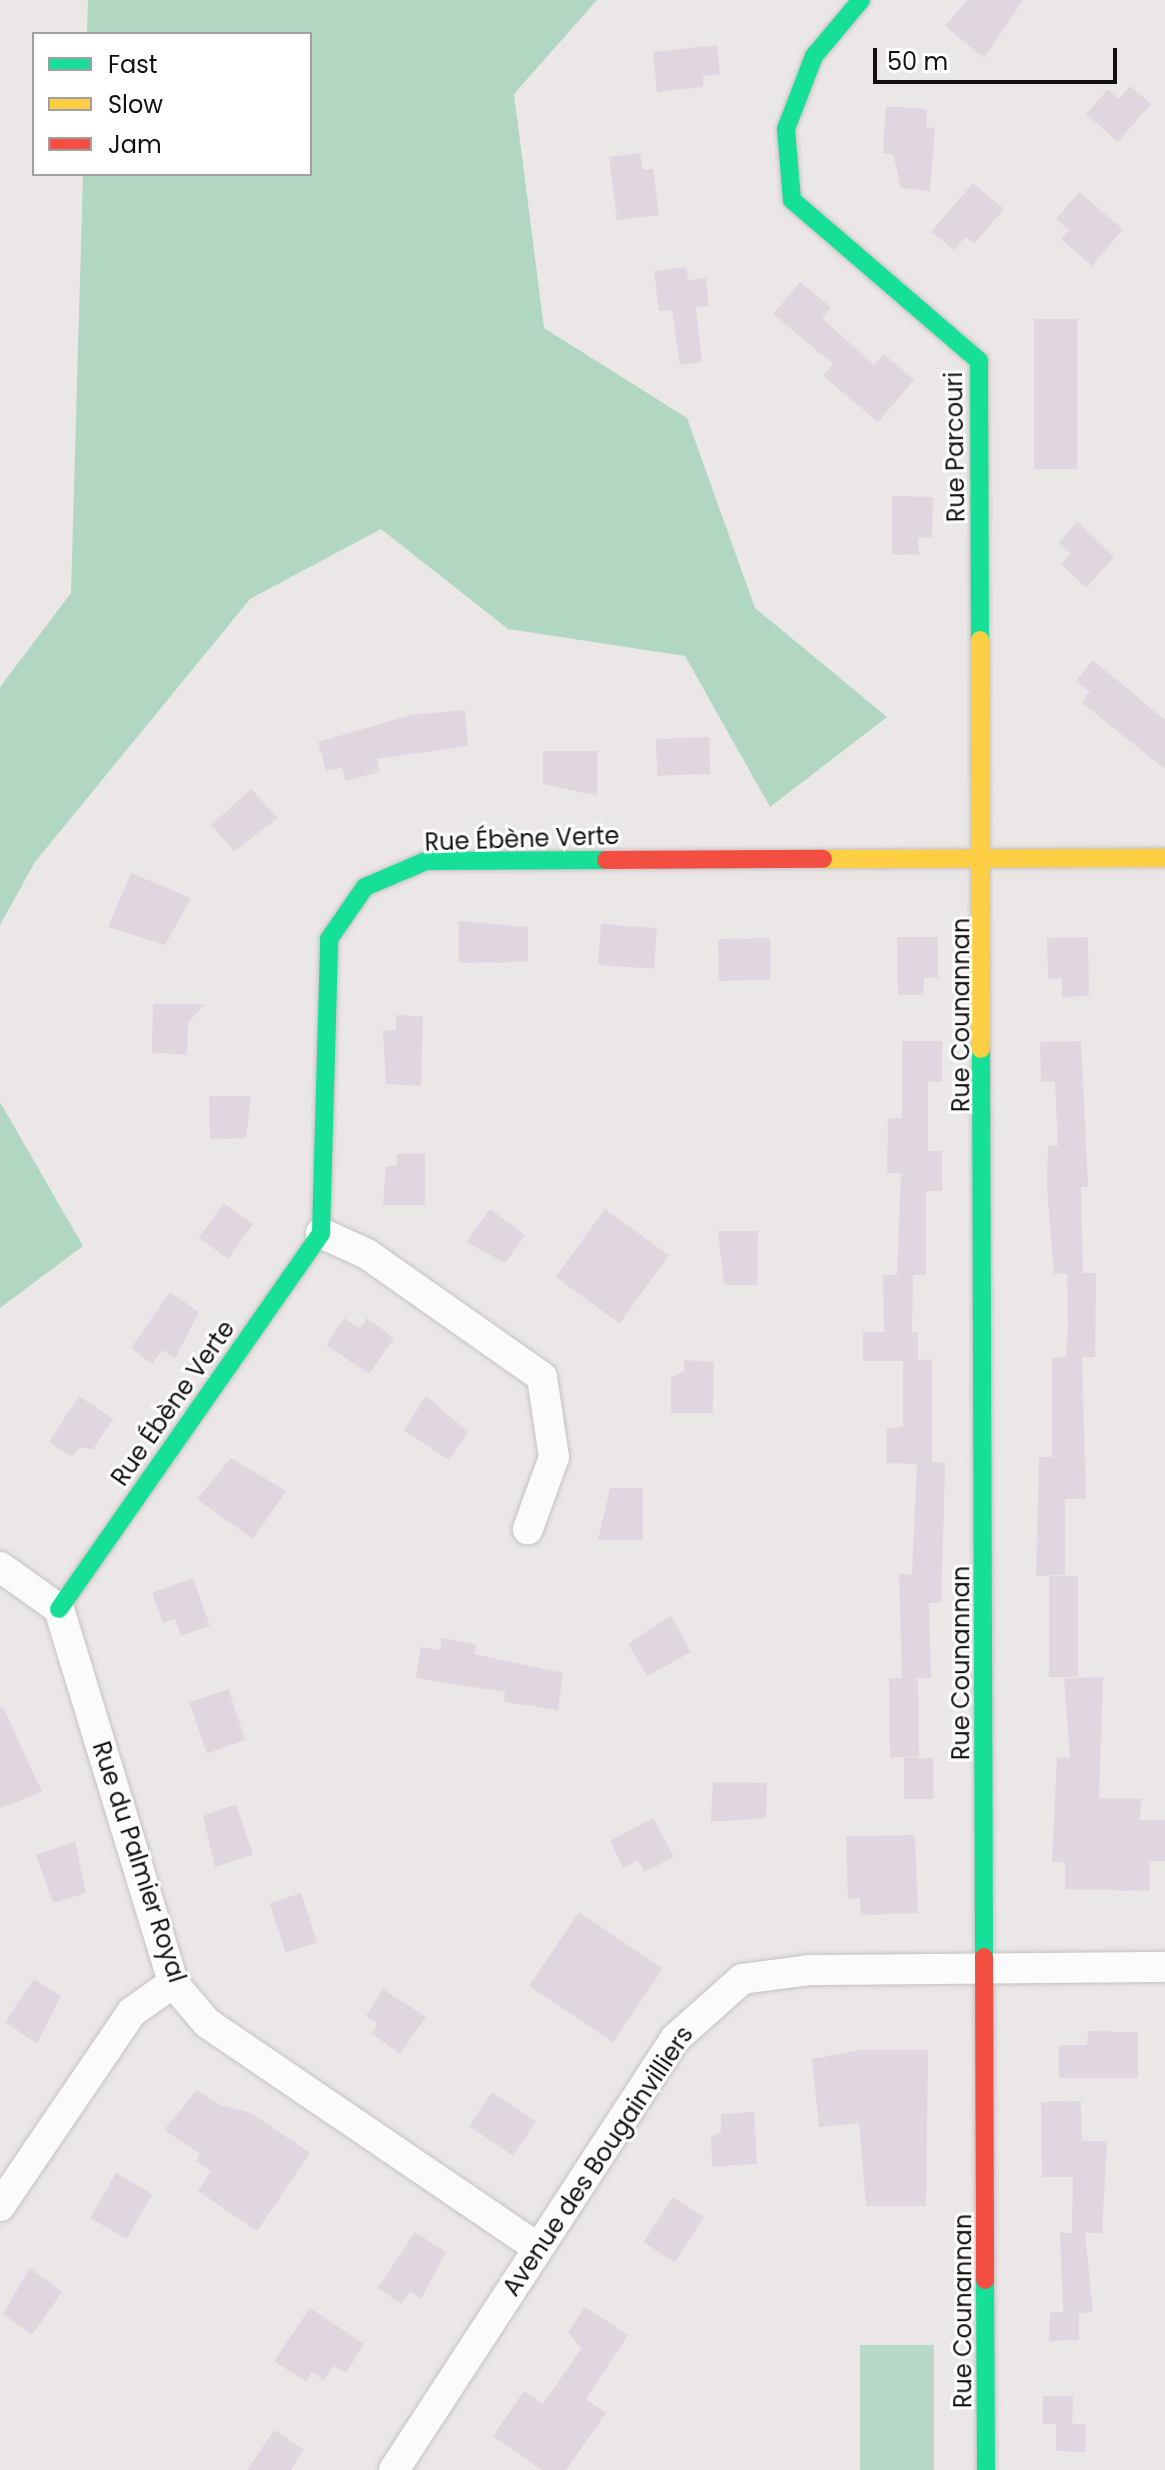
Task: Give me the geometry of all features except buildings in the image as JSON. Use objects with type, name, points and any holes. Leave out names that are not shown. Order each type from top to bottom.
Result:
[{"type":"street","name":"Rue Parcouri","points":[[861,0],[814,56],[786,129],[792,200],[979,361],[985,857]]},
{"type":"street","name":"Rue Counannan","points":[[985,857],[986,2470]]},
{"type":"street","name":"Rue Ébène Verte","points":[[59,1609],[321,1233],[329,939],[365,887],[426,861],[1165,858]]},
{"type":"street","points":[[321,1233],[367,1254],[542,1377],[554,1457],[528,1529]]},
{"type":"street","points":[[0,1567],[59,1609]]},
{"type":"street","name":"Rue du Palmier Royal","points":[[59,1609],[173,1983],[207,2023],[538,2248]]},
{"type":"street","name":"Avenue des Bougainvilliers","points":[[394,2470],[675,2039],[742,1979],[810,1970],[1165,1967]]},
{"type":"street","points":[[0,2206],[132,2012],[173,1983]]},
{"type":"green space","points":[[88,0],[597,0],[514,94],[544,328],[687,418],[755,608],[887,717],[770,807],[685,656],[508,629],[381,529],[250,599],[35,862],[0,925],[0,687],[71,593],[83,176],[312,176],[312,32],[87,32]]},
{"type":"green space","points":[[0,1102],[83,1246],[0,1308]]},
{"type":"green space","points":[[860,2345],[934,2345],[934,2470],[860,2470]]},
{"type":"traffic: fast","points":[[861,0],[814,56],[786,129],[792,200],[979,361],[980,640]]},
{"type":"traffic: fast","points":[[59,1609],[321,1233],[329,939],[365,887],[426,861],[606,860]]},
{"type":"traffic: fast","points":[[981,1049],[984,1957]]},
{"type":"traffic: fast","points":[[985,2280],[986,2470]]},
{"type":"traffic: slow","points":[[980,640],[981,1049]]},
{"type":"traffic: slow","points":[[823,859],[1165,858]]},
{"type":"traffic: jam","points":[[606,860],[823,859]]},
{"type":"traffic: jam","points":[[984,1957],[985,2280]]}]
